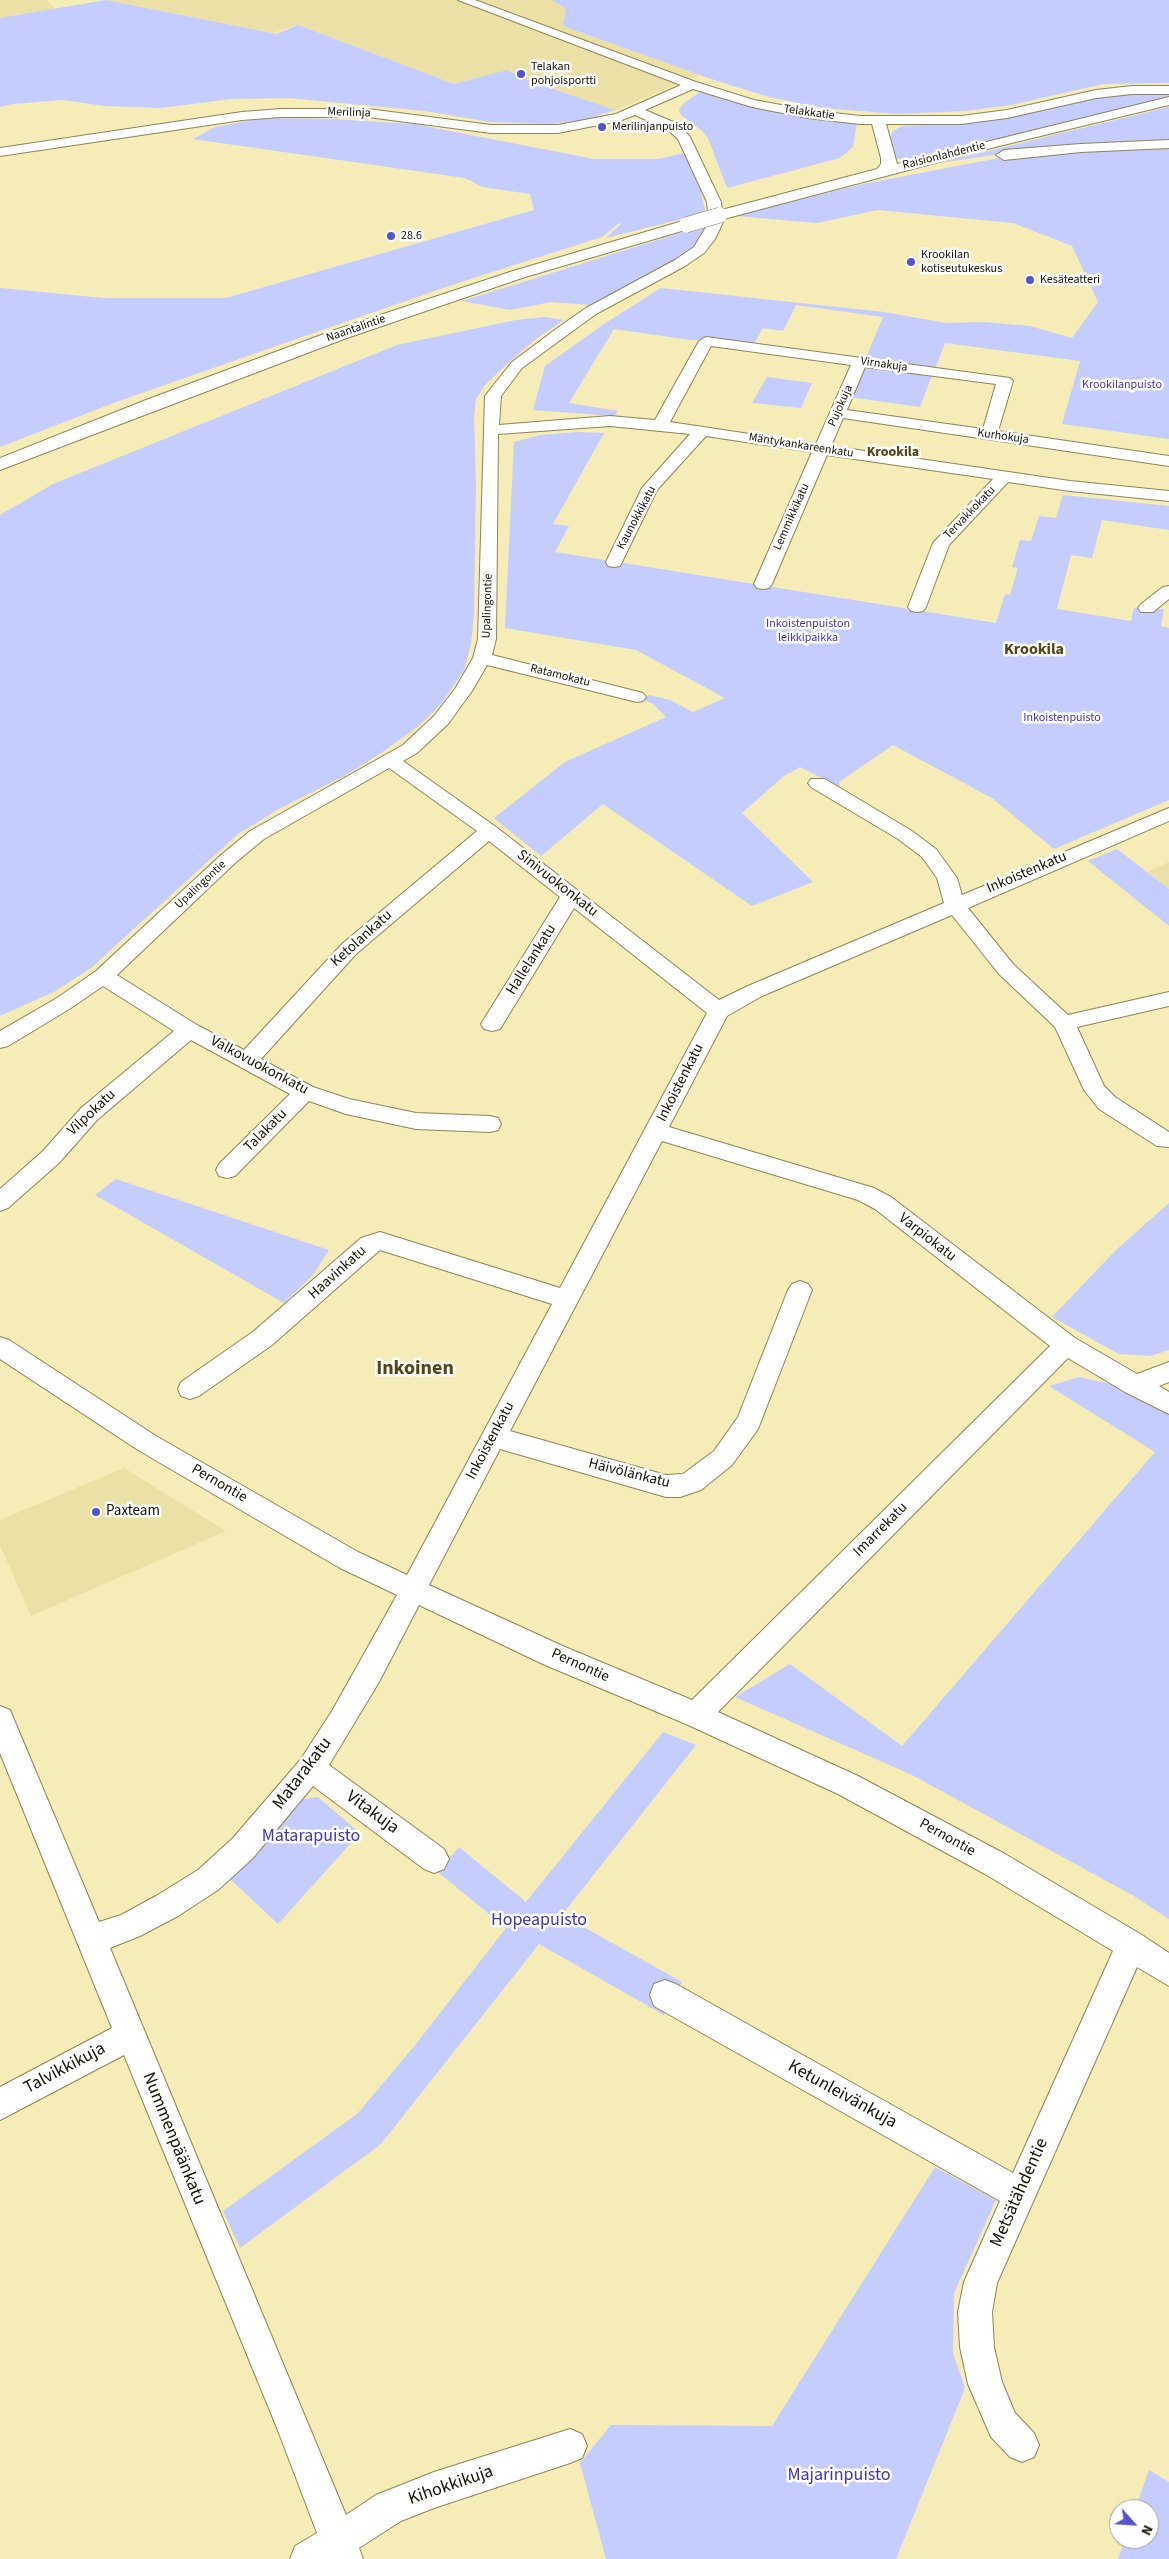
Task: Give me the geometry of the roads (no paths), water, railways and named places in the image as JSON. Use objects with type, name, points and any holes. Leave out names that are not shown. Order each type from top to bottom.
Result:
[{"type":"main road","name":"Raisionlahdentie","points":[[720,215],[1168,98]]},
{"type":"main road","points":[[878,120],[890,158],[889,165],[883,171]]},
{"type":"main road","points":[[813,190],[1007,155],[1081,148],[1169,144]]},
{"type":"main road","name":"Naantalintie","points":[[0,464],[211,382],[380,321],[538,268],[720,215]]},
{"type":"main road","points":[[0,476],[83,431]]},
{"type":"street","name":"Telakkatie","points":[[464,0],[692,85],[780,109],[878,120],[923,122],[1007,114],[1096,94],[1132,90],[1168,98]]},
{"type":"street","name":"Merilinja","points":[[0,152],[242,116],[281,113],[368,113],[478,128],[525,131],[585,126],[637,111],[692,85]]},
{"type":"street","name":"Upalingontie","points":[[0,1040],[64,1003],[102,976],[228,859],[257,836],[410,749],[441,720],[466,687],[482,658],[486,644],[491,409],[493,396],[517,365],[591,311],[690,257],[703,246],[714,229],[716,222],[714,202],[684,137],[673,127],[637,111]]},
{"type":"street","name":"Virnakuja","points":[[660,425],[706,341],[1005,381],[989,435]]},
{"type":"street","name":"Pujokuja","points":[[822,450],[860,362]]},
{"type":"street","name":"Kurhokuja","points":[[838,413],[1169,461]]},
{"type":"street","name":"Mäntykankareenkatu","points":[[492,430],[600,422],[660,425],[1004,476],[1169,496]]},
{"type":"street","name":"Kaunokkikatu","points":[[614,562],[650,488],[702,431]]},
{"type":"street","name":"Lemmikkikatu","points":[[763,584],[822,450]]},
{"type":"street","name":"Tervakkokatu","points":[[917,607],[941,543],[1004,476]]},
{"type":"street","points":[[1147,608],[1169,591]]},
{"type":"street","name":"Ratamokatu","points":[[482,658],[637,697]]},
{"type":"street","name":"Sinivuokonkatu","points":[[391,761],[489,831],[719,1011]]},
{"type":"street","points":[[818,783],[905,835],[929,853],[947,878],[954,904],[1006,969],[1064,1023],[1095,1090],[1107,1103],[1165,1140]]},
{"type":"street","name":"Inkoistenkatu","points":[[413,1591],[565,1299],[719,1011],[730,1003],[755,991],[954,904],[1169,814]]},
{"type":"street","name":"Ketolankatu","points":[[247,1060],[324,974],[350,949],[489,831]]},
{"type":"street","name":"Hallelankatu","points":[[492,1024],[571,896]]},
{"type":"street","name":"Valkovuokonkatu","points":[[102,976],[189,1030],[305,1092],[346,1106],[416,1121],[490,1124]]},
{"type":"street","points":[[1064,1023],[1169,999]]},
{"type":"street","name":"Vilpokatu","points":[[0,1202],[51,1157],[89,1114],[189,1030]]},
{"type":"street","name":"Talakatu","points":[[227,1170],[305,1092]]},
{"type":"street","name":"Varpiokatu","points":[[656,1131],[866,1194],[883,1204],[1066,1345],[1169,1404]]},
{"type":"street","name":"Haavinkatu","points":[[190,1389],[263,1338],[369,1244],[380,1241],[565,1299]]},
{"type":"street","name":"Häivölänkatu","points":[[493,1437],[666,1486],[680,1486],[692,1482],[723,1458],[749,1422],[800,1290]]},
{"type":"street","name":"Imarrekatu","points":[[696,1715],[1066,1345]]},
{"type":"street","name":"Pernontie","points":[[0,1347],[147,1443],[308,1538],[413,1591],[555,1656],[696,1715],[848,1785],[924,1825],[1131,1945],[1169,1971]]},
{"type":"street","points":[[1134,1385],[1169,1372]]},
{"type":"street","name":"Matarakatu","points":[[91,1940],[129,1926],[167,1906],[208,1880],[243,1848],[311,1768],[342,1720],[413,1591]]},
{"type":"street","name":"Nummenpäänkatu","points":[[3,1732],[91,1940],[342,2549]]},
{"type":"street","name":"Vitakuja","points":[[311,1768],[434,1859]]},
{"type":"street","name":"Metsätähdentie","points":[[1022,2445],[1003,2426],[985,2384],[978,2347],[975,2312],[981,2282],[1131,1945]]},
{"type":"street","name":"Ketunleivänkuja","points":[[665,1996],[1019,2194]]},
{"type":"street","name":"Talvikkikuja","points":[[0,2104],[130,2035]]},
{"type":"street","name":"Kihokkikuja","points":[[308,2559],[342,2549],[389,2508],[434,2490],[570,2446]]},
{"type":"place","name":"Telakan pohjoisportti","points":[[521,74]]},
{"type":"place","name":"Merilinjanpuisto","points":[[602,127]]},
{"type":"place","name":"28.6","points":[[391,236]]},
{"type":"place","name":"Krookilan kotiseutukeskus","points":[[911,262]]},
{"type":"place","name":"Kesäteatteri","points":[[1030,280]]},
{"type":"place","name":"Paxteam","points":[[96,1512]]},
{"type":"district","name":"Krookila","points":[[893,453]]},
{"type":"district","name":"Krookila","points":[[1034,650]]},
{"type":"district","name":"Inkoinen","points":[[415,1370]]},
{"type":"park label","name":"Krookilanpuisto","points":[[1122,385]]},
{"type":"park label","name":"Inkoistenpuiston leikkipaikka","points":[[808,631]]},
{"type":"park label","name":"Inkoistenpuisto","points":[[1062,718]]},
{"type":"park label","name":"Matarapuisto","points":[[311,1837]]},
{"type":"park label","name":"Hopeapuisto","points":[[539,1921]]},
{"type":"park label","name":"Majarinpuisto","points":[[839,2476]]}]
